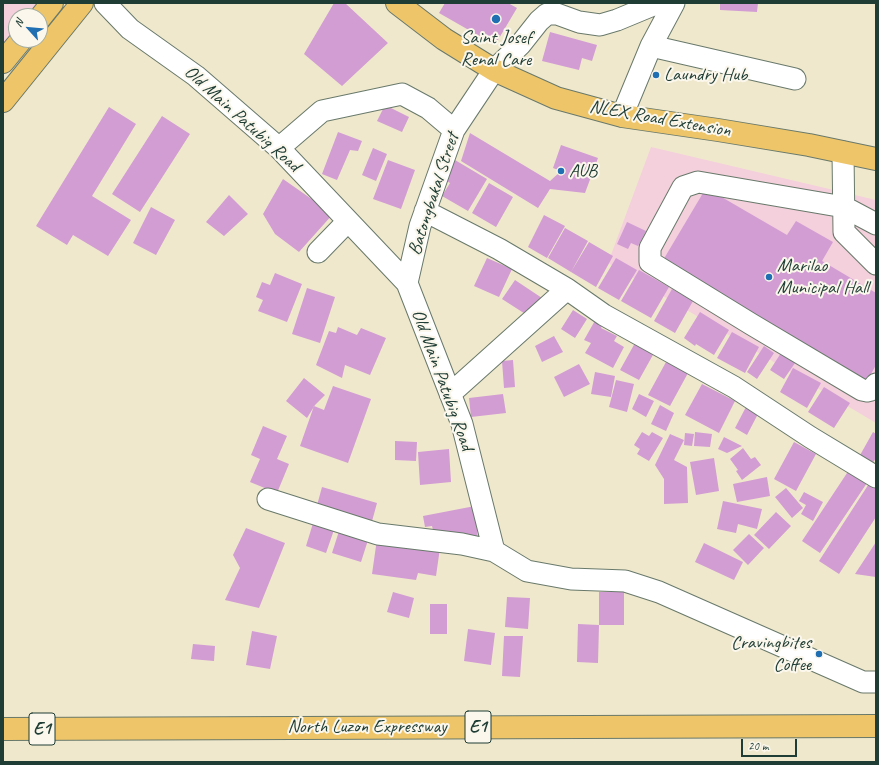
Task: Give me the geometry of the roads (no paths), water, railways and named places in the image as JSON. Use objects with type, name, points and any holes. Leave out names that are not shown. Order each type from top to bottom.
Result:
[{"type":"main road","points":[[3,101],[82,3]]},
{"type":"main road","name":"NLEX Road Extension","points":[[407,6],[444,39],[494,70],[556,98],[622,116],[718,130],[876,159]]},
{"type":"main road","points":[[3,62],[14,48]]},
{"type":"main road","points":[[3,717],[81,728]]},
{"type":"main road","name":"North Luzon Expressway","points":[[3,729],[876,726]]},
{"type":"street","name":"Old Main Patubig Road","points":[[105,3],[130,29],[196,76],[279,148],[406,283],[462,424],[494,551]]},
{"type":"street","name":"Batongbakal Street","points":[[406,283],[425,210],[454,130],[494,70],[520,44],[539,21],[548,14],[557,14],[579,22],[600,25],[617,20],[658,3]]},
{"type":"street","points":[[622,116],[651,46],[674,3]]},
{"type":"street","points":[[651,46],[795,79]]},
{"type":"street","points":[[279,148],[322,111],[402,94],[428,108],[454,130]]},
{"type":"street","points":[[843,152],[844,232],[876,264]]},
{"type":"street","points":[[876,224],[844,207],[698,182],[683,187],[650,248],[650,262],[751,324],[862,390],[870,390],[876,384]]},
{"type":"street","points":[[425,210],[499,249],[567,289],[604,315],[734,387],[810,437],[876,476]]},
{"type":"street","points":[[318,252],[348,221]]},
{"type":"street","points":[[450,394],[567,289]]},
{"type":"street","points":[[268,499],[378,534],[462,544],[494,551],[527,571],[571,579],[625,581],[659,592],[863,682],[876,682]]},
{"type":"place","name":"Saint Josef Renal Care","points":[[496,19]]},
{"type":"place","name":"Laundry Hub","points":[[656,75]]},
{"type":"place","name":"AUB","points":[[561,171]]},
{"type":"place","name":"Marilao Municipal Hall","points":[[769,277]]},
{"type":"place","name":"Cravingbites Coffee","points":[[819,654]]}]
